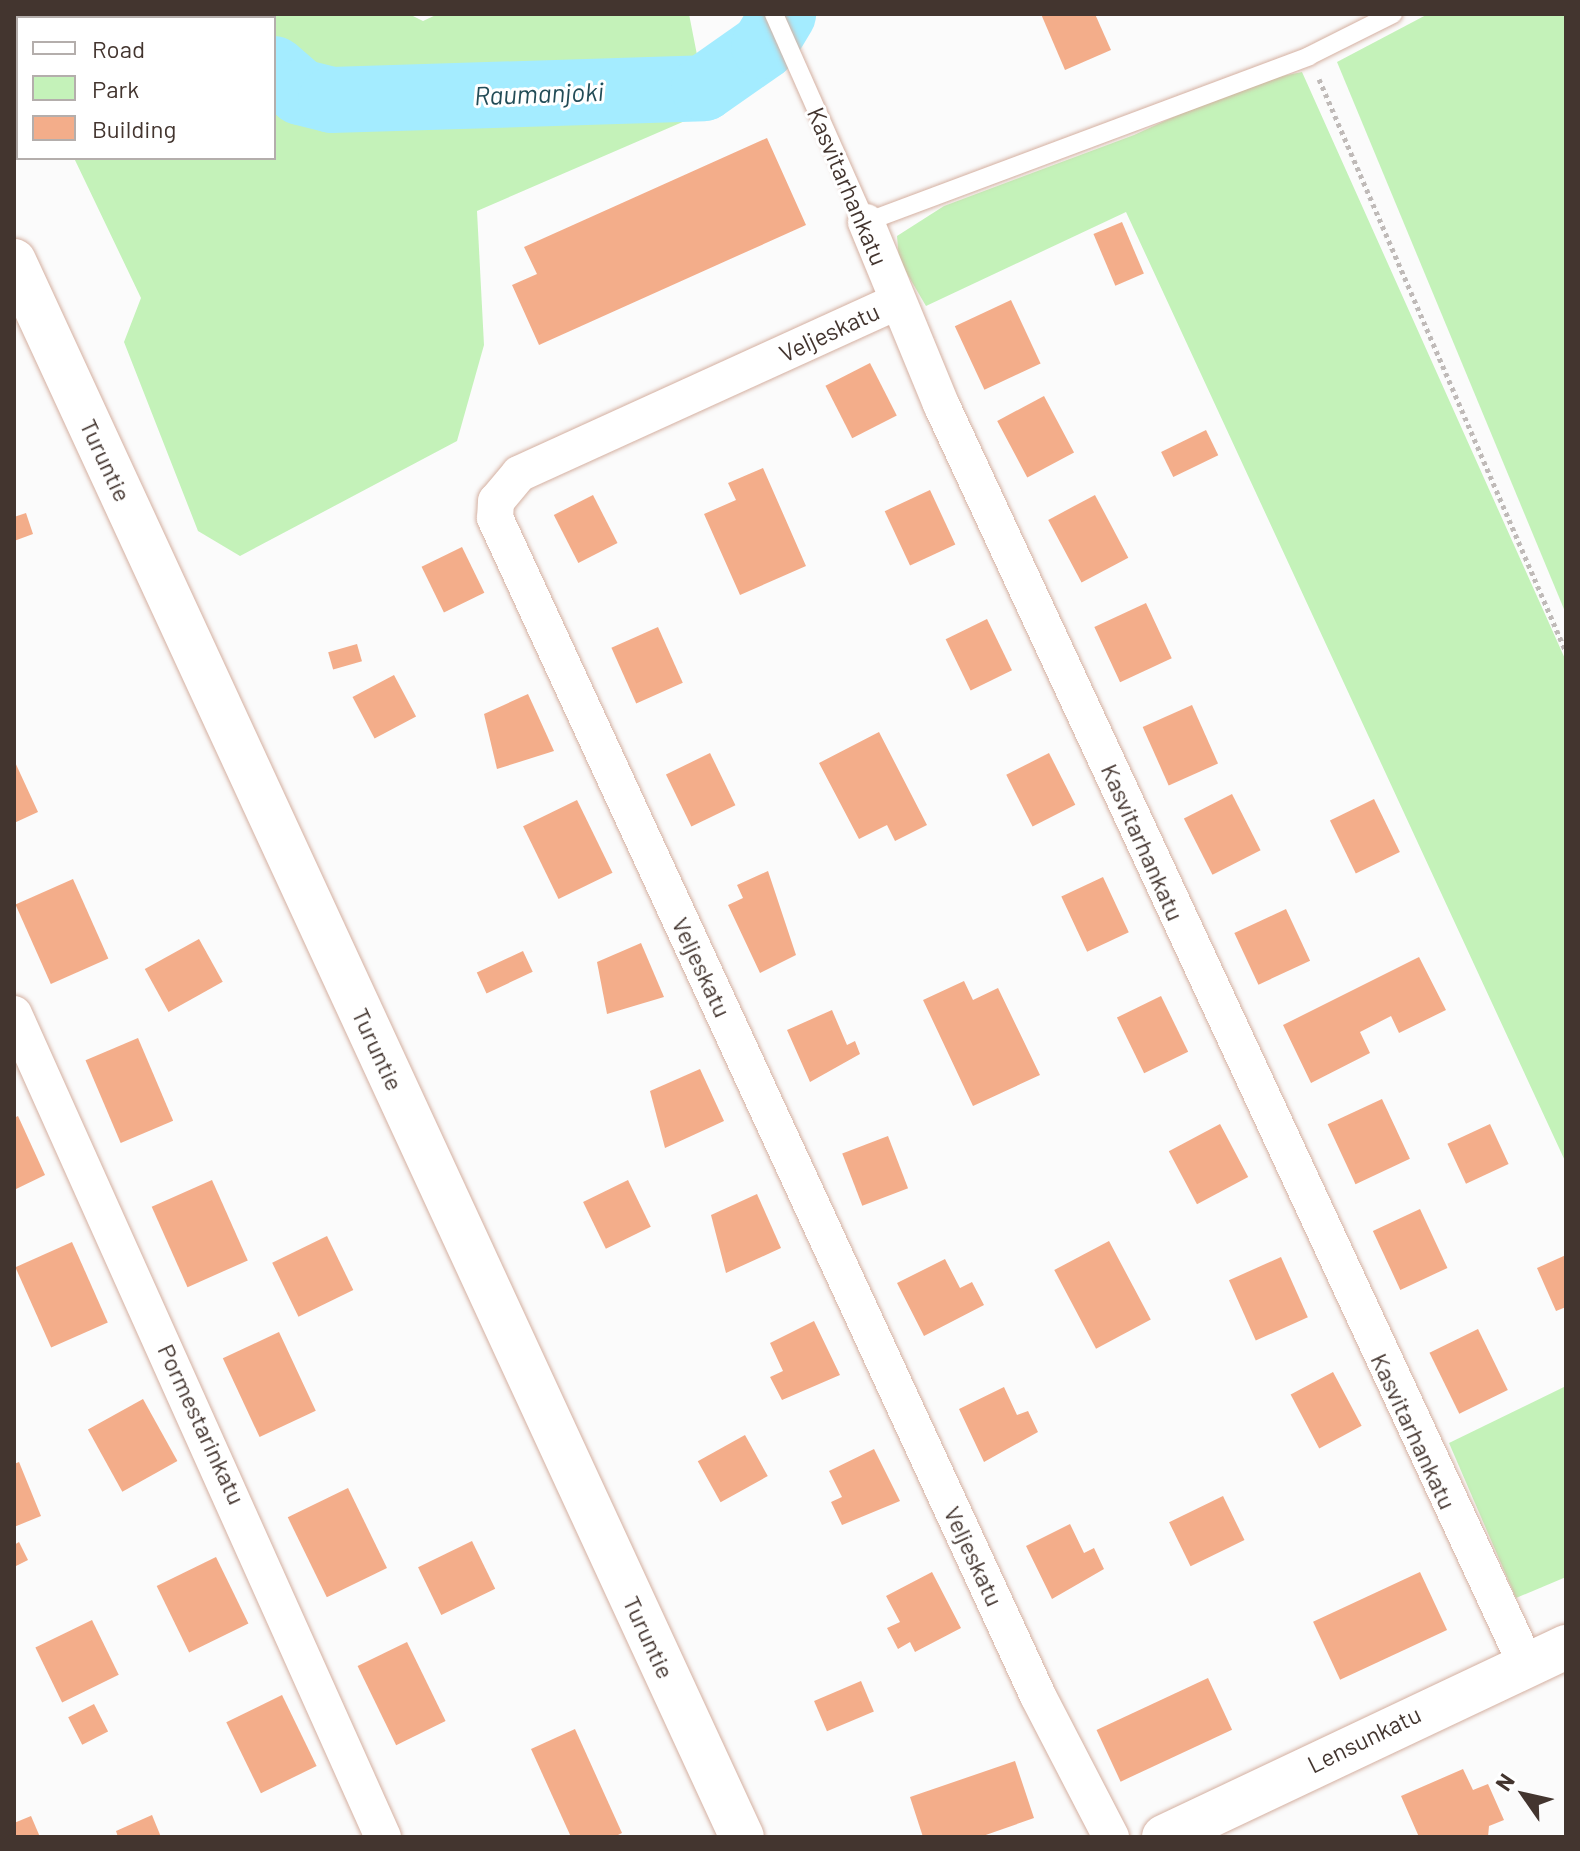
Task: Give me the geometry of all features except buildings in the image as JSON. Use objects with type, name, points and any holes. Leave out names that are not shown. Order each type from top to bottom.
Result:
[{"type":"main road","name":"Turuntie","points":[[14,261],[736,1825]]},
{"type":"main road","name":"Lensunkatu","points":[[1164,1837],[1566,1647]]},
{"type":"street","name":"Kasvitarhankatu","points":[[866,222],[896,302],[1526,1664]]},
{"type":"street","name":"Veljeskatu","points":[[896,302],[519,474],[496,501],[495,518],[1038,1696],[1111,1837]]},
{"type":"street","name":"Pormestarinkatu","points":[[14,1014],[383,1837]]},
{"type":"lane","name":"Kasvitarhankatu","points":[[774,14],[866,222]]},
{"type":"lane","points":[[866,222],[1309,56],[1393,14]]},
{"type":"path","points":[[1309,56],[1566,652]]},
{"type":"green space","points":[[14,14],[409,14],[423,21],[438,14],[689,14],[708,111],[477,211],[484,345],[457,441],[240,556],[198,531],[124,342],[141,298],[75,160],[276,160],[276,16],[16,16],[16,27]]},
{"type":"green space","points":[[1428,14],[1566,14],[1566,614],[1337,62]]},
{"type":"green space","points":[[1302,72],[1566,661],[1566,1163],[1126,212],[926,306],[899,260],[897,236],[944,206],[1134,135],[1248,83]]},
{"type":"green space","points":[[1566,1386],[1566,1577],[1516,1598],[1449,1443]]},
{"type":"waterway","name":"Raumanjoki","points":[[276,71],[300,92],[331,100],[704,88],[764,46],[783,14]]}]
